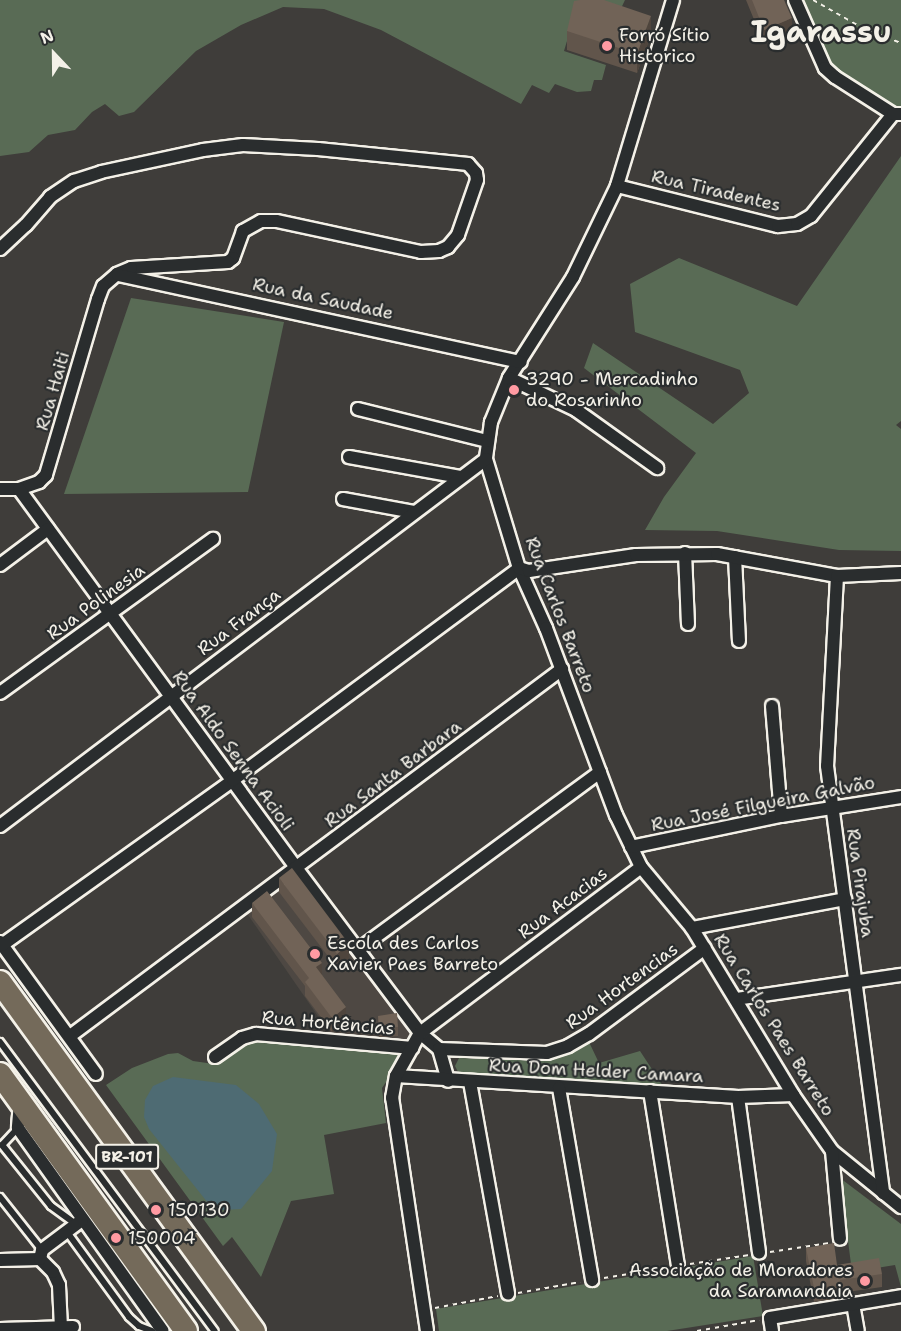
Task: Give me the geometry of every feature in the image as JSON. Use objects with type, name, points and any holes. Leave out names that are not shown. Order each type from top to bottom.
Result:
[{"type":"highway","name":"BR-101","points":[[0,982],[254,1331]]},
{"type":"highway","name":"BR-101","points":[[0,1074],[186,1331]]},
{"type":"street","name":"Rua Carlos Barreto","points":[[631,847],[562,669],[519,568],[486,459],[491,422],[509,378],[573,277],[617,186],[673,0]]},
{"type":"street","points":[[795,0],[825,68],[835,77],[897,114]]},
{"type":"street","name":"Rua Tiradentes","points":[[617,186],[778,226],[797,224],[811,216],[897,114]]},
{"type":"street","points":[[0,249],[26,225],[50,197],[74,181],[101,172],[203,150],[243,145],[318,149],[468,164],[476,173],[477,180],[458,235],[447,247],[439,251],[421,252],[276,221],[261,221],[243,231],[233,258],[228,262],[131,268],[117,274]]},
{"type":"street","name":"Rua da Saudade","points":[[117,274],[521,362]]},
{"type":"street","name":"Rua Haiti","points":[[0,489],[20,489],[39,483],[46,475],[98,299],[103,286],[117,274]]},
{"type":"street","points":[[509,378],[576,410],[657,468]]},
{"type":"street","points":[[358,409],[487,441]]},
{"type":"street","points":[[349,457],[460,477]]},
{"type":"street","name":"Rua França","points":[[0,826],[486,459]]},
{"type":"street","name":"Rua Aldo Senna Acioli","points":[[20,489],[109,615],[420,1033]]},
{"type":"street","points":[[343,499],[414,512]]},
{"type":"street","points":[[0,566],[48,529]]},
{"type":"street","name":"Rua Polinesia","points":[[0,693],[213,539]]},
{"type":"street","points":[[685,553],[688,624]]},
{"type":"street","points":[[96,1074],[1,943],[233,780],[519,568],[529,571],[636,555],[685,553],[717,554],[837,576],[901,573]]},
{"type":"street","points":[[735,557],[739,641]]},
{"type":"street","name":"Rua Pirajuba","points":[[837,576],[827,766],[883,1193]]},
{"type":"street","name":"Rua Santa Barbara","points":[[70,1036],[297,869],[562,669]]},
{"type":"street","points":[[772,706],[781,816]]},
{"type":"street","points":[[359,949],[600,772]]},
{"type":"street","name":"Rua José Filgueira Galvão","points":[[631,847],[781,816],[901,797]]},
{"type":"street","name":"Rua Carlos Paes Barreto","points":[[631,847],[641,867],[692,928],[793,1095],[832,1151],[901,1207]]},
{"type":"street","name":"Rua Acacias","points":[[420,1033],[641,867]]},
{"type":"street","points":[[692,928],[845,898]]},
{"type":"street","name":"Rua Hortencias","points":[[439,1049],[548,1053],[568,1046],[589,1034],[705,948]]},
{"type":"street","points":[[736,999],[901,975]]},
{"type":"street","points":[[427,1331],[392,1098],[396,1076],[420,1033],[439,1049],[448,1081]]},
{"type":"street","name":"Rua Hortências","points":[[215,1057],[242,1038],[256,1034],[412,1048]]},
{"type":"street","name":"Rua Dom Helder Camara","points":[[396,1076],[559,1088],[650,1090],[738,1097],[793,1095]]},
{"type":"street","points":[[471,1082],[508,1294]]},
{"type":"street","points":[[559,1088],[592,1280]]},
{"type":"street","points":[[650,1090],[678,1266]]},
{"type":"street","points":[[738,1097],[759,1253]]},
{"type":"street","points":[[20,1101],[18,1128],[75,1225],[163,1331]]},
{"type":"street","points":[[832,1151],[840,1239]]},
{"type":"street","points":[[0,1260],[41,1255],[75,1225]]},
{"type":"street","points":[[0,1329],[67,1328],[57,1279],[41,1255]]},
{"type":"street","points":[[772,1331],[770,1318],[901,1296]]},
{"type":"street","points":[[853,1304],[858,1331]]},
{"type":"lane","points":[[0,1042],[215,1331]]},
{"type":"lane","points":[[18,1128],[1,1146],[51,1206],[75,1225],[129,1317],[139,1326],[152,1331]]},
{"type":"lane","points":[[0,1197],[41,1255]]},
{"type":"path","points":[[813,0],[861,27],[901,43]]},
{"type":"path","points":[[759,1253],[840,1239]]},
{"type":"path","points":[[697,1331],[770,1318]]},
{"type":"shaded area","name":"Escola des Carlos Xavier Paes Barreto","points":[[294,874],[412,1032],[402,1044],[331,1035],[246,912]]},
{"type":"green space","points":[[0,0],[625,0],[615,21],[573,21],[564,51],[606,65],[602,80],[594,80],[591,91],[577,92],[555,84],[549,93],[532,85],[521,104],[381,30],[324,9],[283,7],[241,25],[196,51],[134,112],[119,116],[105,104],[92,112],[75,130],[48,135],[29,152],[0,156]]},
{"type":"green space","points":[[795,0],[901,0],[901,112],[829,69]]},
{"type":"green space","points":[[901,156],[901,421],[896,425],[901,429],[901,551],[839,550],[717,531],[645,530],[664,497],[696,453],[584,368],[593,343],[713,424],[749,393],[740,370],[635,332],[630,284],[679,258],[797,306]]},
{"type":"green space","points":[[131,298],[284,322],[248,492],[64,494]]},
{"type":"green space","points":[[245,1042],[400,1050],[403,1057],[382,1088],[386,1123],[324,1135],[334,1194],[291,1201],[261,1277],[232,1237],[223,1246],[106,1085],[132,1068],[168,1054],[178,1053],[193,1061],[214,1064],[232,1047]]},
{"type":"green space","points":[[589,1042],[599,1063],[640,1051],[663,1086],[459,1074],[455,1066],[459,1058],[546,1061]]},
{"type":"green space","points":[[840,1178],[901,1224],[901,1287],[895,1265],[852,1272]]},
{"type":"green space","points":[[753,1256],[763,1316],[667,1331],[439,1331],[436,1309]]},
{"type":"water","points":[[173,1077],[236,1085],[259,1104],[277,1134],[272,1171],[241,1209],[222,1210],[208,1203],[149,1129],[144,1117],[145,1100],[153,1086]]},
{"type":"building","points":[[604,0],[651,16],[637,54],[567,31],[574,1]]},
{"type":"building","points":[[752,0],[784,0],[792,18],[764,30]]},
{"type":"building","points":[[292,868],[349,944],[337,954],[279,878]]},
{"type":"building","points":[[267,891],[322,963],[316,967],[346,1007],[332,1018],[305,982],[309,978],[252,903]]},
{"type":"building","points":[[397,1013],[398,1027],[379,1027],[378,1016]]},
{"type":"building","points":[[834,1243],[837,1265],[879,1258],[882,1274],[840,1280],[840,1285],[814,1288],[806,1248]]},
{"type":"place","name":"Forró Sítio Historico","points":[[607,46]]},
{"type":"place","name":"3290 - Mercadinho do Rosarinho","points":[[514,390]]},
{"type":"place","name":"Escola des Carlos Xavier Paes Barreto","points":[[315,954]]},
{"type":"place","name":"150130","points":[[156,1210]]},
{"type":"place","name":"150004","points":[[116,1238]]},
{"type":"place","name":"Associação de Moradores da Saramandaia","points":[[865,1281]]},
{"type":"district","name":"Igarassu","points":[[821,32]]}]
